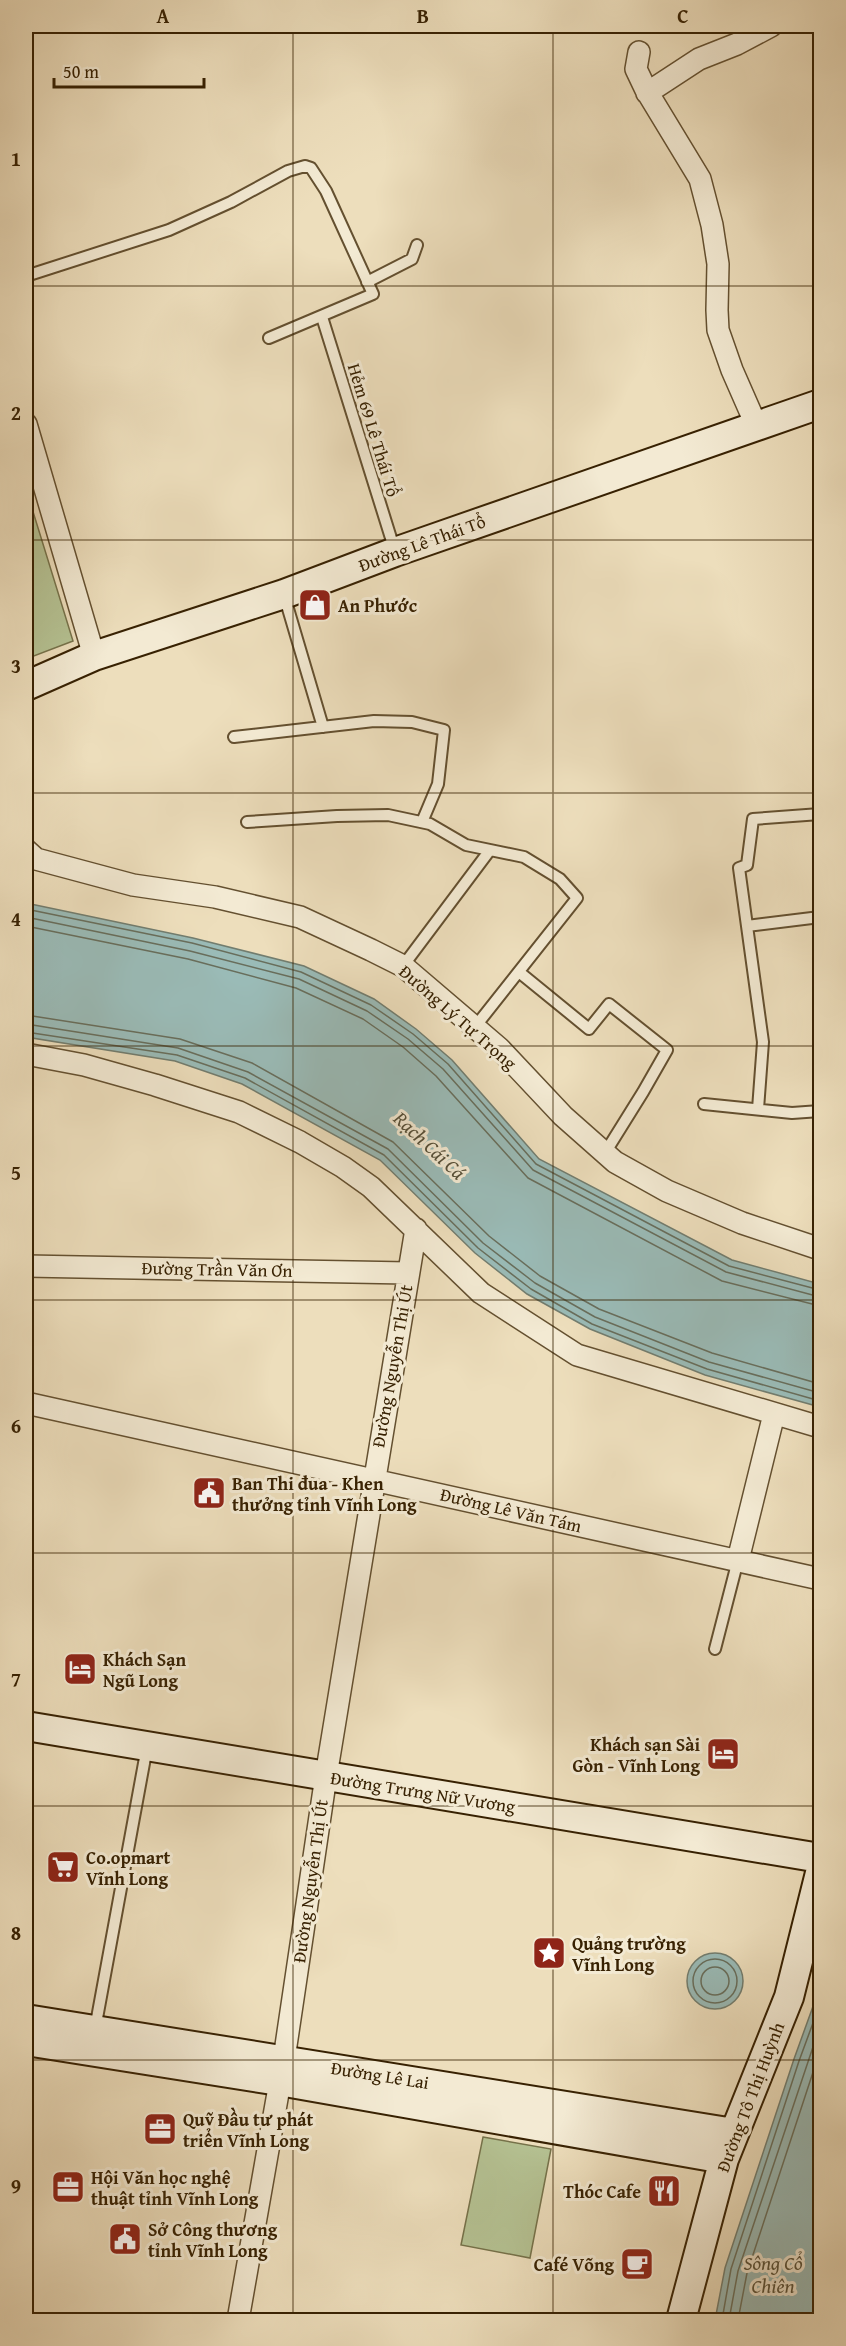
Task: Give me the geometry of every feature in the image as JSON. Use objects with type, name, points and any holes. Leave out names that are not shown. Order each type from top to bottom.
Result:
[{"type":"street","points":[[647,93],[699,59],[737,44],[771,26]]},
{"type":"street","points":[[639,52],[636,69],[647,93],[700,179],[712,225],[718,264],[718,330],[757,427]]},
{"type":"street","name":"Đường Lê Thái Tổ","points":[[26,686],[94,656],[284,594],[395,552],[820,404]]},
{"type":"street","points":[[26,424],[94,656]]},
{"type":"street","name":"Đường Lý Tự Trọng","points":[[26,850],[36,859],[133,885],[215,897],[300,917],[403,966],[499,1048],[563,1116],[615,1162],[667,1191],[742,1223],[820,1249]]},
{"type":"street","points":[[26,1054],[84,1065],[239,1112],[300,1142],[343,1167],[371,1187],[481,1293],[577,1355],[820,1427]]},
{"type":"street","name":"Đường Nguyễn Thị Út","points":[[238,2320],[281,2070],[373,1479],[416,1229]]},
{"type":"street","name":"Đường Trần Văn Ơn","points":[[26,1266],[408,1273]]},
{"type":"street","name":"Đường Lê Văn Tám","points":[[26,1403],[820,1579]]},
{"type":"street","points":[[738,1560],[774,1414]]},
{"type":"street","name":"Đường Trưng Nữ Vương","points":[[26,1726],[820,1858]]},
{"type":"street","name":"Đường Tô Thị Huỳnh","points":[[681,2320],[724,2159],[789,1997],[820,1873]]},
{"type":"street","name":"Đường Lê Lai","points":[[26,2019],[95,2030],[281,2070],[724,2159]]},
{"type":"street","name":"Đường Lê Lai","points":[[26,2041],[281,2070],[734,2133]]},
{"type":"lane","points":[[26,276],[169,230],[231,202],[288,171],[305,166],[311,168],[326,191],[373,294],[269,338]]},
{"type":"lane","points":[[367,282],[412,259],[417,245]]},
{"type":"lane","name":"Hẻm 69 Lê Thái Tổ","points":[[322,317],[395,552]]},
{"type":"lane","points":[[284,594],[323,727]]},
{"type":"lane","points":[[234,737],[374,721],[412,722],[444,730],[438,784],[422,822]]},
{"type":"lane","points":[[758,1109],[763,1042],[739,868],[747,865],[753,819],[820,814]]},
{"type":"lane","points":[[247,822],[388,815],[430,824],[466,845],[524,857],[560,879],[577,898],[475,1028]]},
{"type":"lane","points":[[403,966],[490,850]]},
{"type":"lane","points":[[747,926],[820,917]]},
{"type":"lane","points":[[519,972],[589,1029],[609,1004],[667,1050],[644,1092],[605,1153]]},
{"type":"lane","points":[[704,1104],[792,1113],[820,1111]]},
{"type":"lane","points":[[715,1649],[738,1560]]},
{"type":"lane","points":[[95,2030],[147,1746]]},
{"type":"green space","points":[[26,489],[73,641],[26,659]]},
{"type":"green space","points":[[483,2137],[551,2149],[530,2258],[461,2245]]},
{"type":"water","name":"Rạch Cái Cá","points":[[26,903],[193,938],[304,966],[374,999],[416,1029],[452,1060],[539,1159],[732,1260],[820,1284],[820,1407],[705,1375],[590,1329],[527,1294],[475,1253],[380,1160],[242,1084],[175,1061],[26,1037]]},
{"type":"water","points":[[715,1953],[726,1955],[735,1961],[741,1970],[743,1981],[741,1992],[735,2001],[726,2007],[715,2009],[704,2007],[695,2001],[689,1992],[687,1981],[689,1970],[695,1961],[704,1955]]},
{"type":"water","name":"Sông Cổ Chiên","points":[[820,1987],[820,2320],[715,2320],[725,2268]]},
{"type":"place","name":"An Phước","points":[[315,605]]},
{"type":"place","name":"Ban Thi đua - Khen thưởng tỉnh Vĩnh Long","points":[[209,1493]]},
{"type":"place","name":"Khách Sạn Ngũ Long","points":[[80,1669]]},
{"type":"place","name":"Khách sạn Sài Gòn - Vĩnh Long","points":[[723,1754]]},
{"type":"place","name":"Co.opmart Vĩnh Long","points":[[63,1867]]},
{"type":"place","name":"Quảng trường Vĩnh Long","points":[[549,1953]]},
{"type":"place","name":"Quỹ Đầu tư phát triển Vĩnh Long","points":[[160,2129]]},
{"type":"place","name":"Hội Văn học nghệ thuật tỉnh Vĩnh Long","points":[[68,2187]]},
{"type":"place","name":"Thóc Cafe","points":[[664,2191]]},
{"type":"place","name":"Sở Công thương tỉnh Vĩnh Long","points":[[125,2239]]},
{"type":"place","name":"Café Võng","points":[[637,2264]]}]
